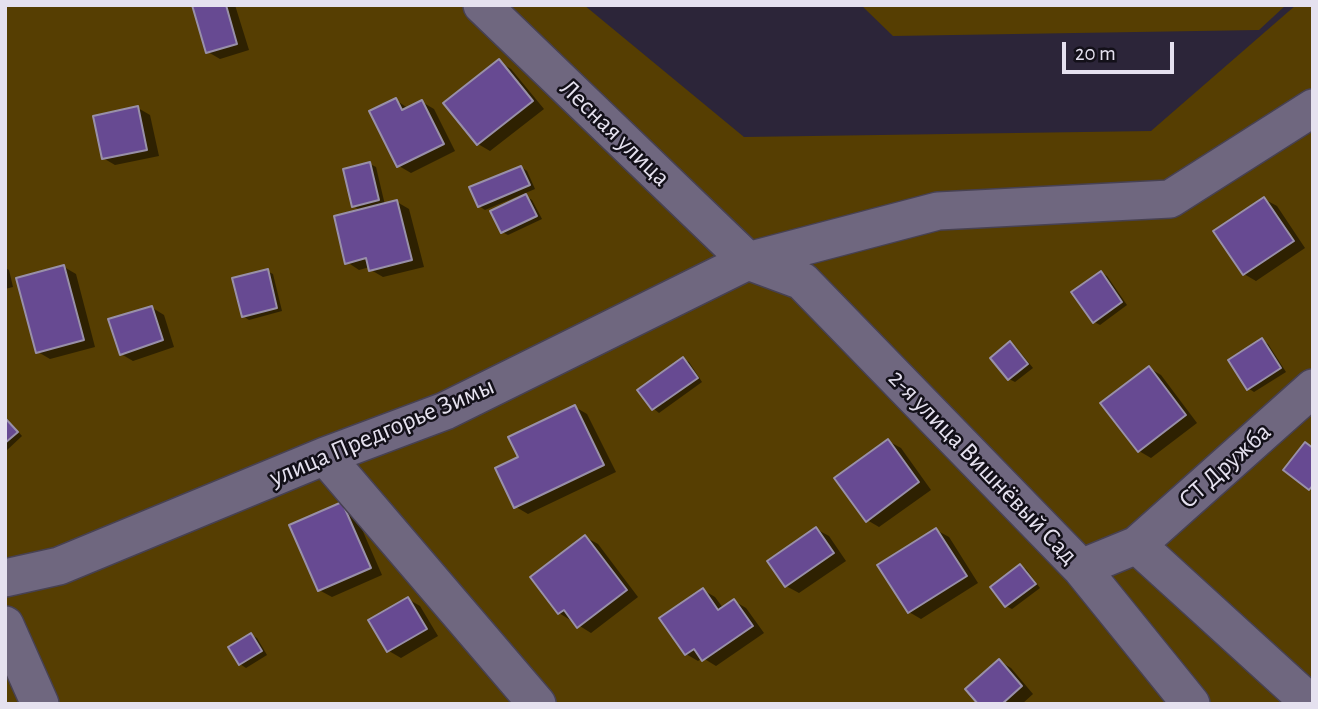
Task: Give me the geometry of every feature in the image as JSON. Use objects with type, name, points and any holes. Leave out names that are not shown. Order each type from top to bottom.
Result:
[{"type":"street","name":"Лесная улица","points":[[482,5],[748,261]]},
{"type":"street","name":"улица Предгорье Зимы","points":[[5,578],[59,566],[325,456],[445,411],[748,261],[938,211],[1170,199],[1313,108]]},
{"type":"street","name":"2-я улица Вишнёвый Сад","points":[[748,261],[802,281],[1082,568],[1191,704]]},
{"type":"street","name":"СТ Дружба","points":[[1082,568],[1137,545],[1313,388]]},
{"type":"street","points":[[325,456],[537,704]]},
{"type":"street","points":[[1137,545],[1306,699]]},
{"type":"street","points":[[5,625],[40,704]]},
{"type":"shaded area","points":[[5,5],[584,5],[744,137],[1151,131],[1296,5],[1313,5],[1313,704],[5,704]]},
{"type":"shaded area","points":[[861,5],[1286,5],[1259,30],[893,36]]},
{"type":"building","points":[[192,5],[226,5],[237,44],[206,53]]},
{"type":"building","points":[[499,59],[533,101],[477,145],[443,103]]},
{"type":"building","points":[[396,98],[402,110],[422,100],[444,144],[397,167],[369,111]]},
{"type":"building","points":[[138,106],[147,150],[102,159],[93,116]]},
{"type":"building","points":[[370,162],[379,200],[352,207],[343,169]]},
{"type":"building","points":[[521,166],[530,185],[478,207],[469,187]]},
{"type":"building","points":[[526,194],[537,216],[501,233],[490,211]]},
{"type":"building","points":[[1264,197],[1294,241],[1243,275],[1213,231]]},
{"type":"building","points":[[397,200],[412,260],[369,271],[366,258],[345,264],[334,216]]},
{"type":"building","points":[[64,265],[84,340],[36,353],[16,278]]},
{"type":"building","points":[[268,269],[277,308],[242,317],[232,278]]},
{"type":"building","points":[[1101,271],[1122,302],[1093,323],[1071,292]]},
{"type":"building","points":[[152,306],[163,340],[120,355],[108,319]]},
{"type":"building","points":[[1262,338],[1281,368],[1247,390],[1228,360]]},
{"type":"building","points":[[1010,341],[1028,364],[1008,380],[990,358]]},
{"type":"building","points":[[683,357],[698,378],[652,410],[637,390]]},
{"type":"building","points":[[1149,366],[1186,415],[1138,452],[1100,403]]},
{"type":"building","points":[[575,405],[604,465],[514,508],[495,468],[518,457],[508,437]]},
{"type":"building","points":[[5,418],[18,432],[5,443]]},
{"type":"building","points":[[888,439],[919,482],[866,522],[834,478]]},
{"type":"building","points":[[1305,442],[1313,448],[1313,485],[1309,490],[1283,470]]},
{"type":"building","points":[[342,502],[371,568],[318,591],[289,525]]},
{"type":"building","points":[[816,527],[834,553],[785,587],[767,561]]},
{"type":"building","points":[[936,528],[967,576],[908,613],[877,565]]},
{"type":"building","points":[[585,535],[627,590],[577,628],[564,610],[558,614],[530,577]]},
{"type":"building","points":[[1020,564],[1036,584],[1005,607],[990,587]]},
{"type":"building","points":[[703,588],[718,610],[734,599],[753,626],[702,661],[694,649],[685,655],[659,618]]},
{"type":"building","points":[[408,597],[427,629],[387,652],[368,620]]},
{"type":"building","points":[[251,633],[262,651],[239,665],[228,647]]},
{"type":"building","points":[[999,659],[1022,686],[1002,704],[978,704],[965,689]]}]
